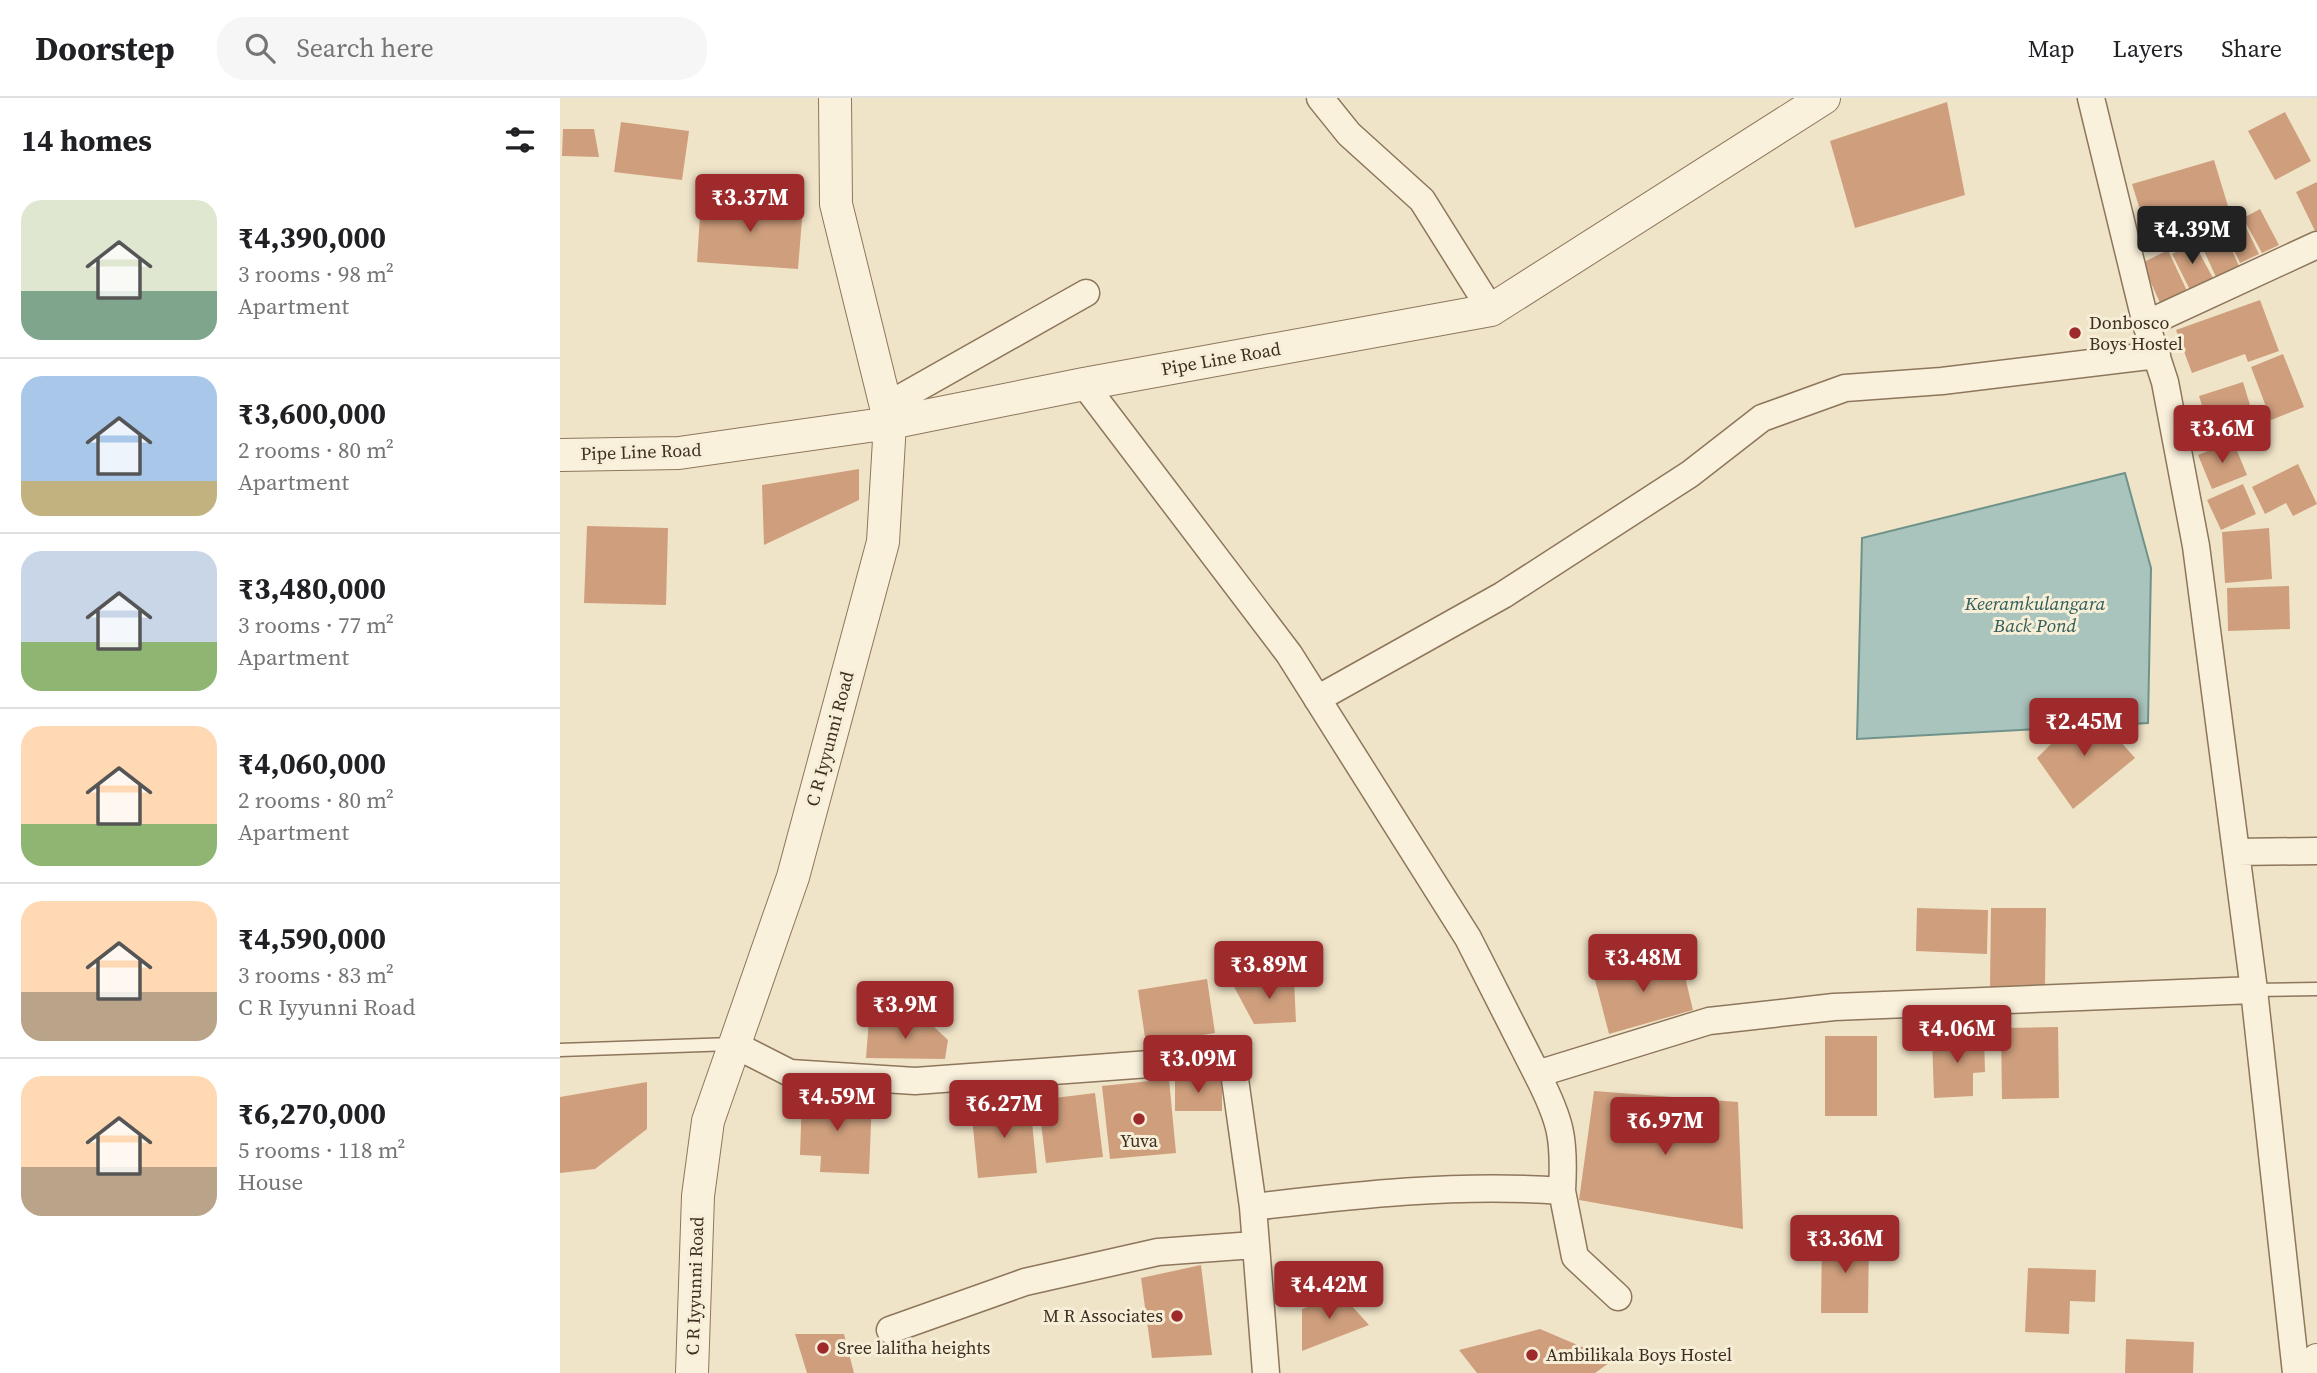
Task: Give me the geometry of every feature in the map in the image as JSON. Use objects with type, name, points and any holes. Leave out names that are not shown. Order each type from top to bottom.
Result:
[{"type":"street","name":"C R Iyyunni Road","points":[[692,1373],[698,1196],[708,1121],[793,877],[883,542],[888,415],[836,204],[835,98]]},
{"type":"street","points":[[1320,98],[1349,134],[1422,200],[1491,310]]},
{"type":"street","name":"Pipe Line Road","points":[[560,455],[679,453],[888,415],[1084,384],[1491,310],[1824,98]]},
{"type":"street","points":[[2091,98],[2146,324],[2165,382],[2196,546],[2253,990],[2296,1373]]},
{"type":"street","points":[[2146,324],[2317,245]]},
{"type":"street","points":[[888,415],[1086,293]]},
{"type":"street","points":[[1317,699],[1503,596],[1690,474],[1762,418],[1845,388],[1942,381],[2157,355]]},
{"type":"street","points":[[1084,384],[1289,654],[1468,939],[1557,1114],[1564,1148],[1562,1191],[1575,1258],[1618,1297]]},
{"type":"street","points":[[2236,852],[2317,851]]},
{"type":"street","points":[[1537,1074],[1709,1021],[1820,1008],[2253,990]]},
{"type":"street","points":[[733,1044],[790,1073],[915,1081],[1232,1058],[1253,1206],[1266,1373]]},
{"type":"street","points":[[1253,1206],[1355,1195],[1506,1186],[1562,1191]]},
{"type":"street","points":[[890,1330],[1025,1282],[1158,1252],[1254,1245]]},
{"type":"street","points":[[2304,1373],[2317,1360]]},
{"type":"lane","points":[[2253,990],[2317,989]]},
{"type":"lane","points":[[560,1050],[733,1044]]},
{"type":"water","name":"Keeramkulangara Back Pond","points":[[2125,473],[2151,568],[2148,723],[1857,739],[1862,538]]},
{"type":"building","points":[[1947,102],[1965,195],[1855,228],[1830,141]]},
{"type":"building","points":[[2285,112],[2311,161],[2275,180],[2248,131]]},
{"type":"building","points":[[621,122],[689,131],[682,180],[614,172]]},
{"type":"building","points":[[563,129],[594,129],[599,157],[562,156]]},
{"type":"building","points":[[2214,160],[2228,206],[2146,229],[2132,184]]},
{"type":"building","points":[[2317,182],[2317,235],[2296,192]]},
{"type":"building","points":[[701,200],[803,207],[798,269],[697,262]]},
{"type":"building","points":[[2260,209],[2279,245],[2262,253],[2243,218]]},
{"type":"building","points":[[2238,211],[2259,254],[2240,263],[2220,220]]},
{"type":"building","points":[[2217,217],[2239,266],[2216,277],[2193,227]]},
{"type":"building","points":[[2194,243],[2213,278],[2190,290],[2172,254]]},
{"type":"building","points":[[2168,250],[2188,293],[2161,305],[2142,263]]},
{"type":"building","points":[[2260,300],[2279,351],[2248,362],[2245,354],[2192,373],[2176,330]]},
{"type":"building","points":[[2283,354],[2304,407],[2271,420],[2251,367]]},
{"type":"building","points":[[2243,382],[2253,415],[2209,428],[2199,396]]},
{"type":"building","points":[[2233,441],[2247,475],[2212,489],[2198,455]]},
{"type":"building","points":[[2298,464],[2317,504],[2293,516],[2286,503],[2265,514],[2252,487]]},
{"type":"building","points":[[859,469],[859,500],[764,545],[762,485]]},
{"type":"building","points":[[2243,484],[2256,514],[2221,530],[2207,500]]},
{"type":"building","points":[[587,526],[668,528],[666,605],[584,603]]},
{"type":"building","points":[[2269,528],[2272,579],[2225,583],[2222,532]]},
{"type":"building","points":[[2289,586],[2290,629],[2228,631],[2227,588]]},
{"type":"building","points":[[2089,706],[2135,758],[2073,809],[2037,758]]},
{"type":"building","points":[[1917,908],[1988,910],[1987,954],[1916,951]]},
{"type":"building","points":[[1991,908],[2046,908],[2045,987],[1990,987]]},
{"type":"building","points":[[1680,956],[1693,1010],[1609,1034],[1594,976]]},
{"type":"building","points":[[1207,979],[1215,1033],[1146,1044],[1138,990]]},
{"type":"building","points":[[1294,980],[1296,1022],[1254,1024],[1232,983]]},
{"type":"building","points":[[869,1019],[931,1024],[948,1040],[945,1059],[866,1058]]},
{"type":"building","points":[[2058,1027],[2059,1098],[2002,1099],[2001,1028]]},
{"type":"building","points":[[1984,1035],[1985,1072],[1973,1073],[1973,1096],[1934,1098],[1932,1037]]},
{"type":"building","points":[[1825,1036],[1877,1036],[1877,1116],[1825,1116]]},
{"type":"building","name":"Yuva","points":[[1169,1079],[1176,1153],[1110,1159],[1102,1086]]},
{"type":"building","points":[[1175,1080],[1222,1080],[1222,1111],[1175,1111]]},
{"type":"building","points":[[647,1082],[647,1129],[595,1169],[560,1173],[560,1097]]},
{"type":"building","points":[[1594,1091],[1738,1102],[1743,1229],[1579,1200]]},
{"type":"building","points":[[1095,1093],[1103,1157],[1046,1163],[1038,1100]]},
{"type":"building","points":[[802,1096],[872,1099],[869,1174],[820,1172],[821,1156],[800,1155]]},
{"type":"building","points":[[1030,1101],[1037,1173],[978,1178],[971,1107]]},
{"type":"building","points":[[1822,1236],[1869,1237],[1868,1313],[1821,1313]]},
{"type":"building","name":"M R Associates","points":[[1201,1265],[1212,1355],[1152,1358],[1141,1278]]},
{"type":"building","points":[[2028,1268],[2096,1270],[2095,1302],[2070,1301],[2069,1334],[2025,1332]]},
{"type":"building","points":[[1341,1294],[1369,1325],[1302,1351],[1302,1309]]},
{"type":"building","name":"Ambilikala Boys Hostel","points":[[1540,1329],[1613,1360],[1595,1373],[1477,1373],[1459,1350]]},
{"type":"building","name":"Sree lalitha heights","points":[[795,1334],[844,1334],[854,1373],[807,1373]]},
{"type":"building","points":[[2126,1339],[2194,1342],[2193,1373],[2125,1373]]},
{"type":"place","name":"Donbosco Boys Hostel","points":[[2075,333]]},
{"type":"place","name":"Yuva","points":[[1139,1119]]},
{"type":"place","name":"M R Associates","points":[[1177,1316]]},
{"type":"place","name":"Sree lalitha heights","points":[[823,1348]]},
{"type":"place","name":"Ambilikala Boys Hostel","points":[[1532,1355]]}]
